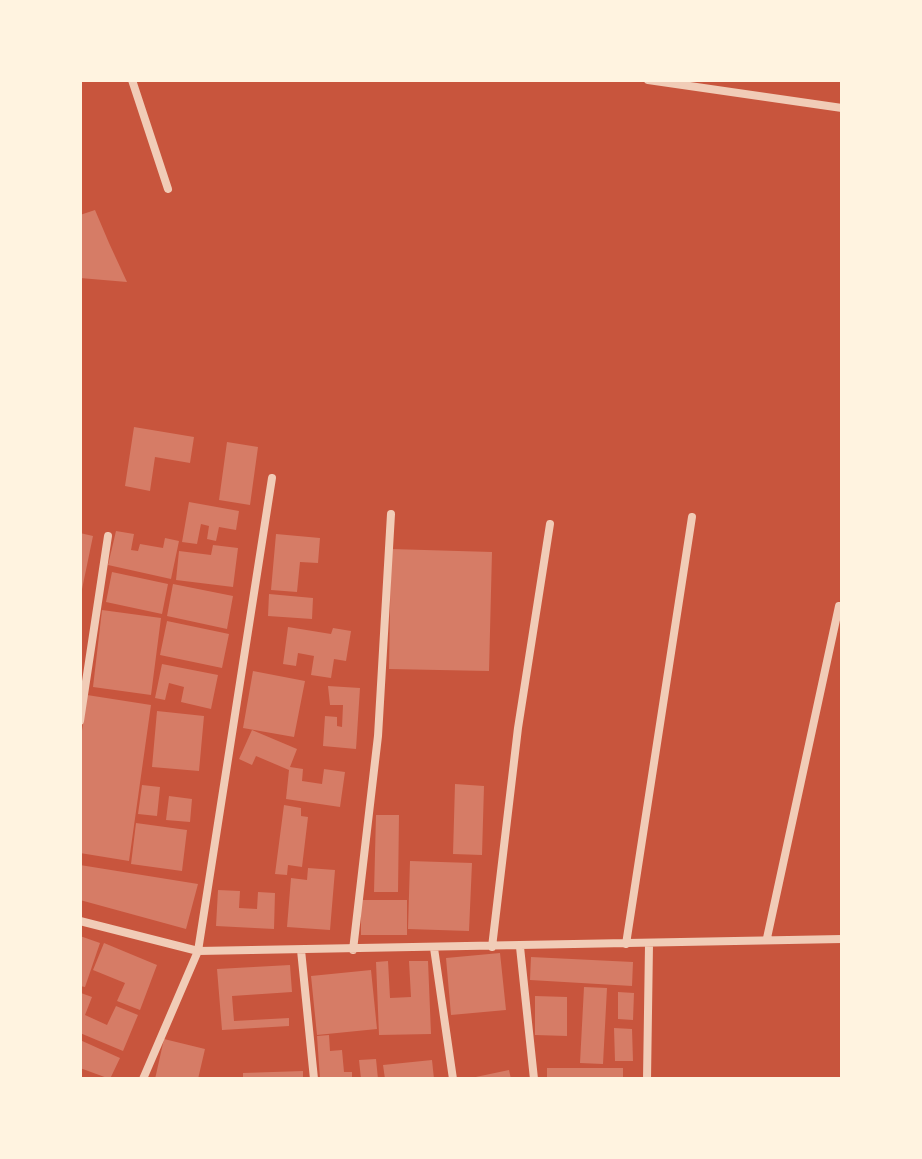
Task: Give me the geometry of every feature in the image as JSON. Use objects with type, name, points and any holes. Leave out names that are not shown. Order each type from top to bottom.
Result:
[{"type":"street","points":[[132,80],[168,189]]},
{"type":"street","points":[[648,80],[842,108]]},
{"type":"street","points":[[143,1079],[198,951],[272,478]]},
{"type":"street","points":[[353,950],[378,736],[391,514]]},
{"type":"street","points":[[626,944],[692,517]]},
{"type":"street","points":[[492,947],[518,728],[550,524]]},
{"type":"street","points":[[80,721],[108,536]]},
{"type":"street","points":[[767,938],[839,606]]},
{"type":"street","points":[[80,921],[198,951],[649,945],[767,938],[842,939]]},
{"type":"street","points":[[647,1079],[649,945]]},
{"type":"street","points":[[520,947],[534,1079]]},
{"type":"street","points":[[434,948],[453,1079]]},
{"type":"street","points":[[301,950],[314,1079]]},
{"type":"building","points":[[95,210],[127,282],[80,278],[80,215]]},
{"type":"building","points":[[134,427],[194,437],[190,463],[155,457],[150,491],[125,486]]},
{"type":"building","points":[[227,442],[258,447],[250,505],[219,500]]},
{"type":"building","points":[[189,502],[239,511],[236,530],[219,527],[216,541],[207,539],[209,526],[201,524],[197,544],[182,542]]},
{"type":"building","points":[[116,531],[134,534],[131,550],[138,551],[140,544],[163,548],[165,538],[179,541],[171,579],[108,565]]},
{"type":"building","points":[[80,533],[93,536],[81,594],[80,594]]},
{"type":"building","points":[[276,534],[320,538],[318,563],[300,562],[297,592],[271,590]]},
{"type":"building","points":[[213,545],[238,548],[233,587],[176,580],[179,551],[211,555]]},
{"type":"building","points":[[391,549],[492,552],[489,671],[389,669]]},
{"type":"building","points":[[112,572],[168,584],[162,614],[106,602]]},
{"type":"building","points":[[173,584],[233,596],[227,629],[167,616]]},
{"type":"building","points":[[269,594],[313,598],[312,619],[268,616]]},
{"type":"building","points":[[102,610],[161,618],[151,695],[93,687]]},
{"type":"building","points":[[167,621],[229,634],[222,668],[160,655]]},
{"type":"building","points":[[288,627],[331,634],[333,628],[351,631],[346,661],[334,659],[331,678],[311,675],[314,656],[298,653],[296,666],[283,664]]},
{"type":"building","points":[[162,664],[218,675],[211,709],[181,702],[184,687],[169,683],[165,700],[155,698]]},
{"type":"building","points":[[253,671],[305,681],[294,737],[243,728]]},
{"type":"building","points":[[328,686],[360,688],[356,749],[323,746],[325,716],[337,717],[337,726],[342,727],[343,705],[330,705]]},
{"type":"building","points":[[87,695],[151,705],[129,861],[80,853],[80,745]]},
{"type":"building","points":[[157,711],[204,716],[199,771],[152,767]]},
{"type":"building","points":[[252,730],[297,749],[290,767],[303,769],[302,781],[322,784],[324,769],[345,772],[340,807],[286,799],[289,770],[256,756],[252,765],[239,759]]},
{"type":"building","points":[[455,784],[484,786],[482,855],[453,854]]},
{"type":"building","points":[[142,785],[160,787],[157,816],[138,814]]},
{"type":"building","points":[[169,796],[192,799],[190,822],[166,820]]},
{"type":"building","points":[[284,805],[301,808],[301,816],[308,817],[302,867],[288,865],[287,875],[275,874]]},
{"type":"building","points":[[376,815],[399,815],[398,892],[374,892]]},
{"type":"building","points":[[136,823],[187,830],[182,871],[131,864]]},
{"type":"building","points":[[410,861],[472,863],[469,931],[408,929]]},
{"type":"building","points":[[80,865],[198,884],[186,929],[80,900]]},
{"type":"building","points":[[308,868],[335,870],[330,930],[287,927],[291,878],[307,880]]},
{"type":"building","points":[[218,890],[240,891],[239,908],[257,909],[258,892],[275,893],[274,929],[216,926]]},
{"type":"building","points":[[361,900],[407,900],[407,935],[361,935]]},
{"type":"building","points":[[80,936],[100,943],[85,987],[80,986]]},
{"type":"building","points":[[104,943],[157,965],[140,1010],[117,1001],[125,983],[93,970]]},
{"type":"building","points":[[500,953],[506,1010],[451,1015],[446,958]]},
{"type":"building","points":[[531,957],[633,962],[632,986],[530,980]]},
{"type":"building","points":[[388,961],[390,998],[411,997],[409,961],[428,961],[431,1034],[379,1035],[376,962]]},
{"type":"building","points":[[290,965],[292,992],[232,996],[234,1021],[289,1018],[289,1026],[222,1030],[217,969]]},
{"type":"building","points":[[371,970],[377,1029],[317,1035],[311,976]]},
{"type":"building","points":[[584,987],[607,988],[603,1064],[580,1063]]},
{"type":"building","points":[[618,992],[634,993],[633,1020],[618,1019]]},
{"type":"building","points":[[81,993],[92,997],[85,1015],[107,1025],[116,1006],[138,1015],[123,1051],[80,1033]]},
{"type":"building","points":[[535,996],[567,997],[567,1036],[535,1035]]},
{"type":"building","points":[[614,1028],[632,1029],[633,1061],[615,1061]]},
{"type":"building","points":[[329,1035],[330,1051],[342,1050],[344,1072],[352,1072],[352,1079],[320,1079],[317,1036]]},
{"type":"building","points":[[164,1039],[205,1049],[198,1079],[155,1079]]},
{"type":"building","points":[[80,1040],[120,1058],[110,1079],[80,1068]]},
{"type":"building","points":[[376,1059],[378,1079],[361,1079],[359,1060]]},
{"type":"building","points":[[432,1060],[434,1079],[385,1079],[383,1065]]},
{"type":"building","points":[[547,1068],[623,1068],[623,1079],[547,1079]]},
{"type":"building","points":[[509,1070],[511,1079],[471,1079],[471,1078]]},
{"type":"building","points":[[303,1071],[303,1079],[243,1079],[243,1073]]}]
